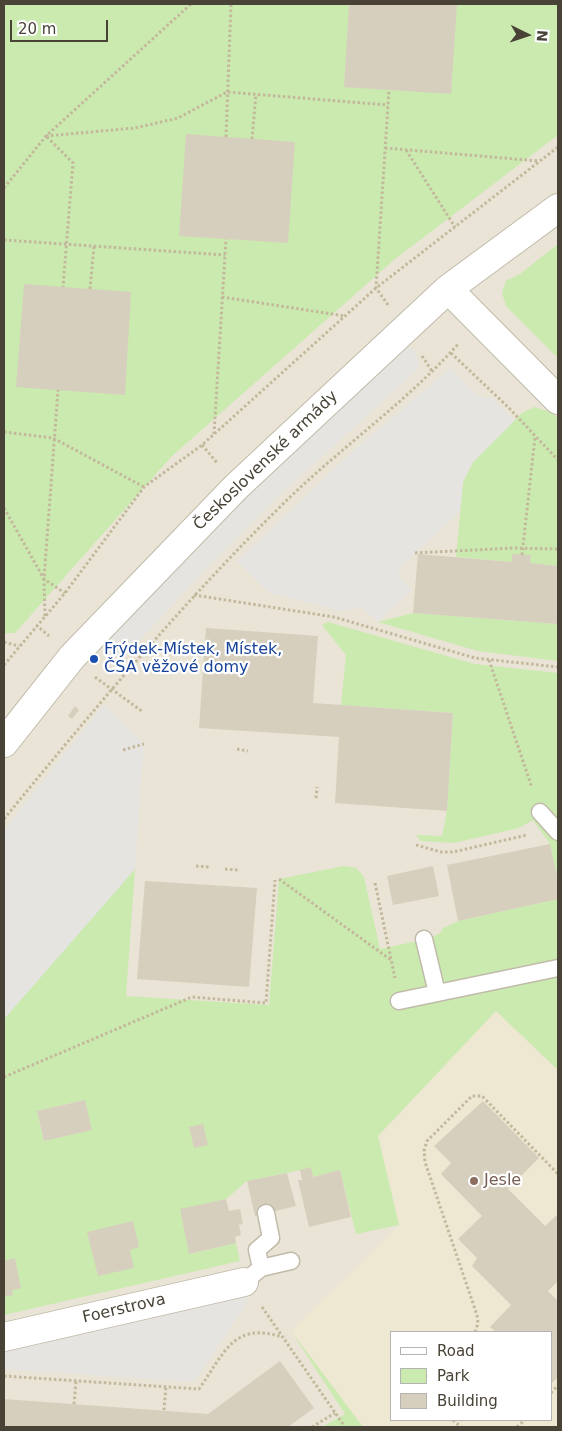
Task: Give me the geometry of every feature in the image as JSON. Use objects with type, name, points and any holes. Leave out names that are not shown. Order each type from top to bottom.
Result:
[{"type":"street","name":"Československé armády","points":[[4,743],[72,657],[236,487],[448,289],[558,208]]},
{"type":"street","points":[[448,289],[558,400]]},
{"type":"street","name":"Foerstrova","points":[[4,1337],[252,1275]]},
{"type":"lane","points":[[540,812],[557,831]]},
{"type":"lane","points":[[424,939],[437,993]]},
{"type":"lane","points":[[399,1001],[558,968]]},
{"type":"lane","points":[[252,1275],[257,1250],[271,1238],[266,1213]]},
{"type":"lane","points":[[252,1275],[290,1261]]},
{"type":"path","points":[[4,188],[46,136],[191,4]]},
{"type":"path","points":[[226,137],[231,4]]},
{"type":"path","points":[[389,90],[376,288],[432,371]]},
{"type":"path","points":[[46,136],[135,128],[178,118],[227,92],[388,104]]},
{"type":"path","points":[[252,139],[256,94]]},
{"type":"path","points":[[46,136],[73,162],[63,287]]},
{"type":"path","points":[[4,665],[66,593],[144,487],[214,435],[376,288],[558,147]]},
{"type":"path","points":[[385,148],[540,161]]},
{"type":"path","points":[[405,149],[455,227]]},
{"type":"path","points":[[214,435],[226,239]]},
{"type":"path","points":[[4,240],[225,255]]},
{"type":"path","points":[[90,289],[94,246]]},
{"type":"path","points":[[222,297],[344,316]]},
{"type":"path","points":[[4,819],[110,690],[194,594],[286,500],[432,371],[451,353],[479,321]]},
{"type":"path","points":[[451,353],[508,407],[558,460]]},
{"type":"path","points":[[45,616],[44,579],[58,390]]},
{"type":"path","points":[[4,432],[53,438],[144,487]]},
{"type":"path","points":[[522,555],[535,437]]},
{"type":"path","points":[[4,508],[44,579],[66,593]]},
{"type":"path","points":[[415,553],[523,548],[558,550]]},
{"type":"path","points":[[194,594],[334,617],[489,660],[558,667]]},
{"type":"path","points":[[4,642],[19,646]]},
{"type":"path","points":[[489,660],[540,812]]},
{"type":"path","points":[[123,750],[144,744]]},
{"type":"path","points":[[237,750],[248,750]]},
{"type":"path","points":[[316,787],[316,798]]},
{"type":"path","points":[[416,845],[441,852],[453,852],[557,831]]},
{"type":"path","points":[[196,866],[209,867]]},
{"type":"path","points":[[225,869],[238,870]]},
{"type":"path","points":[[4,1077],[192,997],[266,1002],[277,880],[391,960]]},
{"type":"path","points":[[375,883],[399,1001]]},
{"type":"path","points":[[476,1331],[477,1315],[425,1162],[424,1151],[427,1141],[472,1096],[482,1096],[558,1174]]},
{"type":"path","points":[[4,1376],[199,1389],[233,1340],[248,1333],[265,1331],[283,1337]]},
{"type":"path","points":[[74,1404],[76,1381]]},
{"type":"path","points":[[164,1410],[166,1386]]},
{"type":"path","points":[[312,1427],[335,1413]]},
{"type":"shaded area","points":[[558,4],[558,1427],[4,1427],[4,169]]},
{"type":"shaded area","points":[[396,338],[415,351],[419,363],[417,370],[283,492],[199,576],[120,662],[95,634]]},
{"type":"shaded area","points":[[451,368],[474,393],[487,399],[491,397],[515,420],[473,462],[463,482],[460,511],[399,569],[400,577],[412,590],[378,622],[362,608],[341,611],[274,594],[263,588],[237,561],[355,449]]},
{"type":"shaded area","points":[[104,704],[144,744],[135,869],[4,1019],[4,830]]},
{"type":"shaded area","name":"Jesle","points":[[496,1010],[558,1070],[558,1427],[363,1427],[291,1331],[399,1225],[378,1136]]},
{"type":"shaded area","points":[[241,1271],[248,1301],[194,1382],[4,1369],[4,1322]]},
{"type":"green space","points":[[4,4],[558,4],[558,135],[395,259],[171,457],[15,633],[4,633]]},
{"type":"green space","points":[[558,244],[558,358],[506,306],[502,293],[506,281],[520,274]]},
{"type":"green space","points":[[534,407],[551,412],[558,418],[558,566],[530,563],[531,556],[513,554],[512,562],[456,557],[463,482],[473,462],[522,413]]},
{"type":"green space","points":[[413,613],[558,624],[558,661],[478,651],[378,622]]},
{"type":"green space","points":[[328,622],[475,664],[558,673],[558,880],[550,844],[533,820],[519,828],[454,843],[421,841],[416,835],[442,836],[447,811],[453,713],[341,705],[346,655],[322,625]]},
{"type":"green space","points":[[344,866],[356,868],[364,877],[380,949],[431,938],[440,933],[443,928],[458,921],[558,899],[558,1070],[496,1011],[378,1136],[399,1225],[356,1234],[340,1170],[313,1177],[310,1168],[247,1181],[226,1199],[180,1210],[190,1254],[236,1243],[240,1261],[4,1315],[4,1019],[135,869],[126,996],[269,1005],[279,879]],"holes":[[[85,1100],[91,1130],[44,1141],[37,1111]]]},
{"type":"green space","points":[[291,1331],[363,1427],[322,1427],[345,1414]]},
{"type":"building","points":[[349,4],[457,4],[451,94],[344,87]]},
{"type":"building","points":[[186,134],[295,142],[288,243],[179,236]]},
{"type":"building","points":[[24,284],[131,292],[125,395],[16,387]]},
{"type":"building","points":[[418,554],[512,562],[512,554],[531,555],[530,563],[558,566],[558,624],[413,613]]},
{"type":"building","points":[[206,628],[318,636],[313,703],[453,713],[447,811],[335,803],[339,737],[199,728]]},
{"type":"building","points":[[75,706],[79,710],[72,719],[68,716]]},
{"type":"building","points":[[550,844],[558,880],[558,899],[458,921],[447,865]]},
{"type":"building","points":[[433,866],[439,896],[393,905],[387,876]]},
{"type":"building","points":[[145,881],[257,888],[249,987],[137,979]]},
{"type":"building","points":[[85,1100],[92,1130],[44,1141],[37,1111]]},
{"type":"building","points":[[483,1101],[539,1158],[508,1189],[545,1226],[558,1214],[558,1281],[548,1291],[558,1301],[558,1377],[552,1383],[552,1331],[495,1331],[490,1327],[511,1305],[472,1266],[477,1258],[458,1239],[482,1216],[441,1174],[451,1163],[434,1146]]},
{"type":"building","points":[[203,1124],[208,1145],[194,1148],[189,1127]]},
{"type":"building","points":[[311,1167],[313,1177],[340,1170],[351,1217],[309,1227],[298,1180],[302,1180],[300,1170]]},
{"type":"building","points":[[287,1173],[296,1206],[255,1216],[247,1181]]},
{"type":"building","points":[[226,1199],[229,1211],[240,1209],[243,1224],[239,1225],[241,1235],[235,1237],[236,1243],[189,1254],[180,1209]]},
{"type":"building","points":[[133,1221],[139,1247],[130,1250],[134,1268],[98,1276],[87,1232]]},
{"type":"building","points":[[15,1258],[21,1288],[12,1290],[13,1295],[4,1297],[4,1261]]},
{"type":"building","points":[[280,1361],[314,1408],[288,1427],[4,1427],[4,1399],[208,1414]]},
{"type":"place","name":"Frýdek-Místek, Místek, ČSA věžové domy","points":[[94,659]]},
{"type":"place","name":"Jesle","points":[[474,1181]]}]
